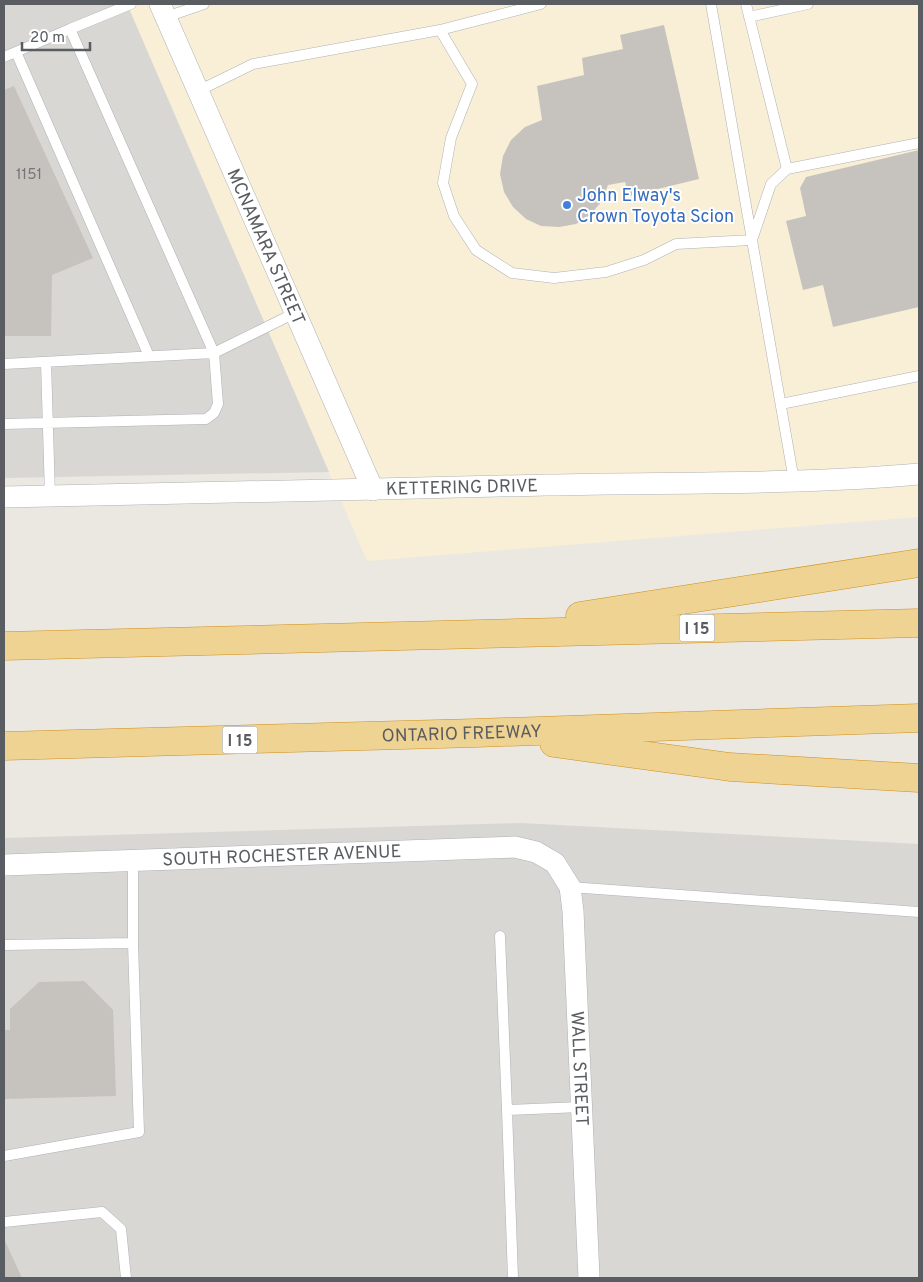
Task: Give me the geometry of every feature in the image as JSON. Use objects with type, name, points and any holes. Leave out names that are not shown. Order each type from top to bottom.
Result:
[{"type":"highway","points":[[475,633],[919,563]]},
{"type":"highway","name":"I 15","points":[[4,646],[919,623]]},
{"type":"highway","name":"ONTARIO FREEWAY","points":[[4,746],[919,718]]},
{"type":"highway","points":[[476,733],[730,767],[919,778]]},
{"type":"street","name":"MCNAMARA STREET","points":[[163,11],[372,490]]},
{"type":"street","name":"KETTERING DRIVE","points":[[4,497],[549,485],[708,484],[868,478],[919,474]]},
{"type":"street","name":"SOUTH ROCHESTER AVENUE","points":[[4,864],[515,847],[536,852],[555,863]]},
{"type":"street","name":"WALL STREET","points":[[555,863],[570,887],[589,1278]]},
{"type":"lane","points":[[4,57],[131,4]]},
{"type":"lane","points":[[163,11],[204,4]]},
{"type":"lane","points":[[198,91],[253,64],[440,30],[541,4]]},
{"type":"lane","points":[[711,4],[794,481]]},
{"type":"lane","points":[[746,4],[786,169]]},
{"type":"lane","points":[[749,17],[808,4]]},
{"type":"lane","points":[[4,424],[206,419],[214,413],[218,404],[214,353],[70,29]]},
{"type":"lane","points":[[440,30],[472,84],[451,138],[443,183],[454,216],[476,250],[512,273],[554,278],[606,272],[644,260],[676,244],[752,240]]},
{"type":"lane","points":[[16,52],[149,356]]},
{"type":"lane","points":[[752,240],[770,184],[786,169],[919,143]]},
{"type":"lane","points":[[4,364],[214,353],[295,313]]},
{"type":"lane","points":[[46,362],[50,496]]},
{"type":"lane","points":[[781,404],[919,376]]},
{"type":"lane","points":[[4,1156],[139,1132],[132,943],[133,861]]},
{"type":"lane","points":[[570,887],[919,912]]},
{"type":"lane","points":[[500,936],[513,1278]]},
{"type":"lane","points":[[4,945],[132,943]]},
{"type":"lane","points":[[507,1110],[582,1108]]},
{"type":"lane","points":[[4,1222],[102,1212],[121,1229],[126,1278]]},
{"type":"shaded area","points":[[4,4],[127,4],[329,472],[4,478]]},
{"type":"shaded area","points":[[127,4],[919,4],[919,517],[367,561]]},
{"type":"shaded area","points":[[520,823],[919,844],[919,1278],[4,1278],[4,838]]},
{"type":"building","points":[[664,25],[699,179],[629,196],[625,182],[608,185],[602,201],[590,215],[576,224],[559,227],[541,226],[526,219],[513,207],[504,192],[500,174],[503,156],[511,140],[525,127],[542,120],[537,86],[584,75],[582,58],[623,49],[620,35]]},
{"type":"building","points":[[14,86],[93,258],[52,275],[51,336],[4,336],[4,90]]},
{"type":"building","points":[[919,150],[919,307],[833,327],[823,285],[803,290],[786,221],[806,216],[800,188],[806,177]]},
{"type":"building","points":[[84,981],[113,1010],[116,1096],[4,1099],[4,1030],[10,1030],[10,1009],[39,982]]},
{"type":"building","points":[[5,1241],[22,1278],[4,1278]]},
{"type":"place","name":"John Elway's Crown Toyota Scion","points":[[567,205]]}]
